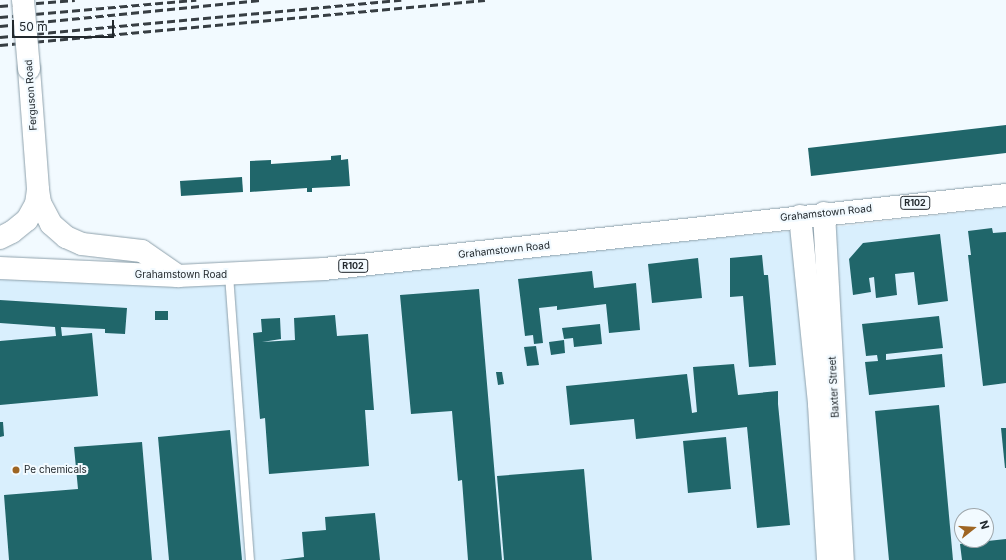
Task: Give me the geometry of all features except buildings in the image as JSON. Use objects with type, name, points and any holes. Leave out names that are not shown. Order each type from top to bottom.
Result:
[{"type":"main road","name":"Ferguson Road","points":[[0,238],[12,232],[27,220],[36,204],[38,190],[23,0]]},
{"type":"main road","name":"Ferguson Road","points":[[38,190],[46,215],[66,238],[82,244],[142,251],[178,276]]},
{"type":"main road","name":"Grahamstown Road","points":[[0,268],[178,276],[229,275],[371,264],[824,213],[1006,195]]},
{"type":"main road","name":"Baxter Street","points":[[824,213],[844,560]]},
{"type":"main road","name":"Baxter Street","points":[[800,216],[819,404],[828,560]]},
{"type":"lane","points":[[229,275],[250,560]]},
{"type":"shaded area","points":[[1006,207],[1006,560],[0,560],[0,276],[210,286],[843,226]]},
{"type":"railway","points":[[0,6],[75,0]]},
{"type":"railway","points":[[0,17],[196,0]]},
{"type":"railway","points":[[0,26],[262,0]]},
{"type":"railway","points":[[0,37],[401,0]]},
{"type":"railway","points":[[0,45],[485,0]]},
{"type":"place","name":"Pe chemicals","points":[[16,470]]}]
